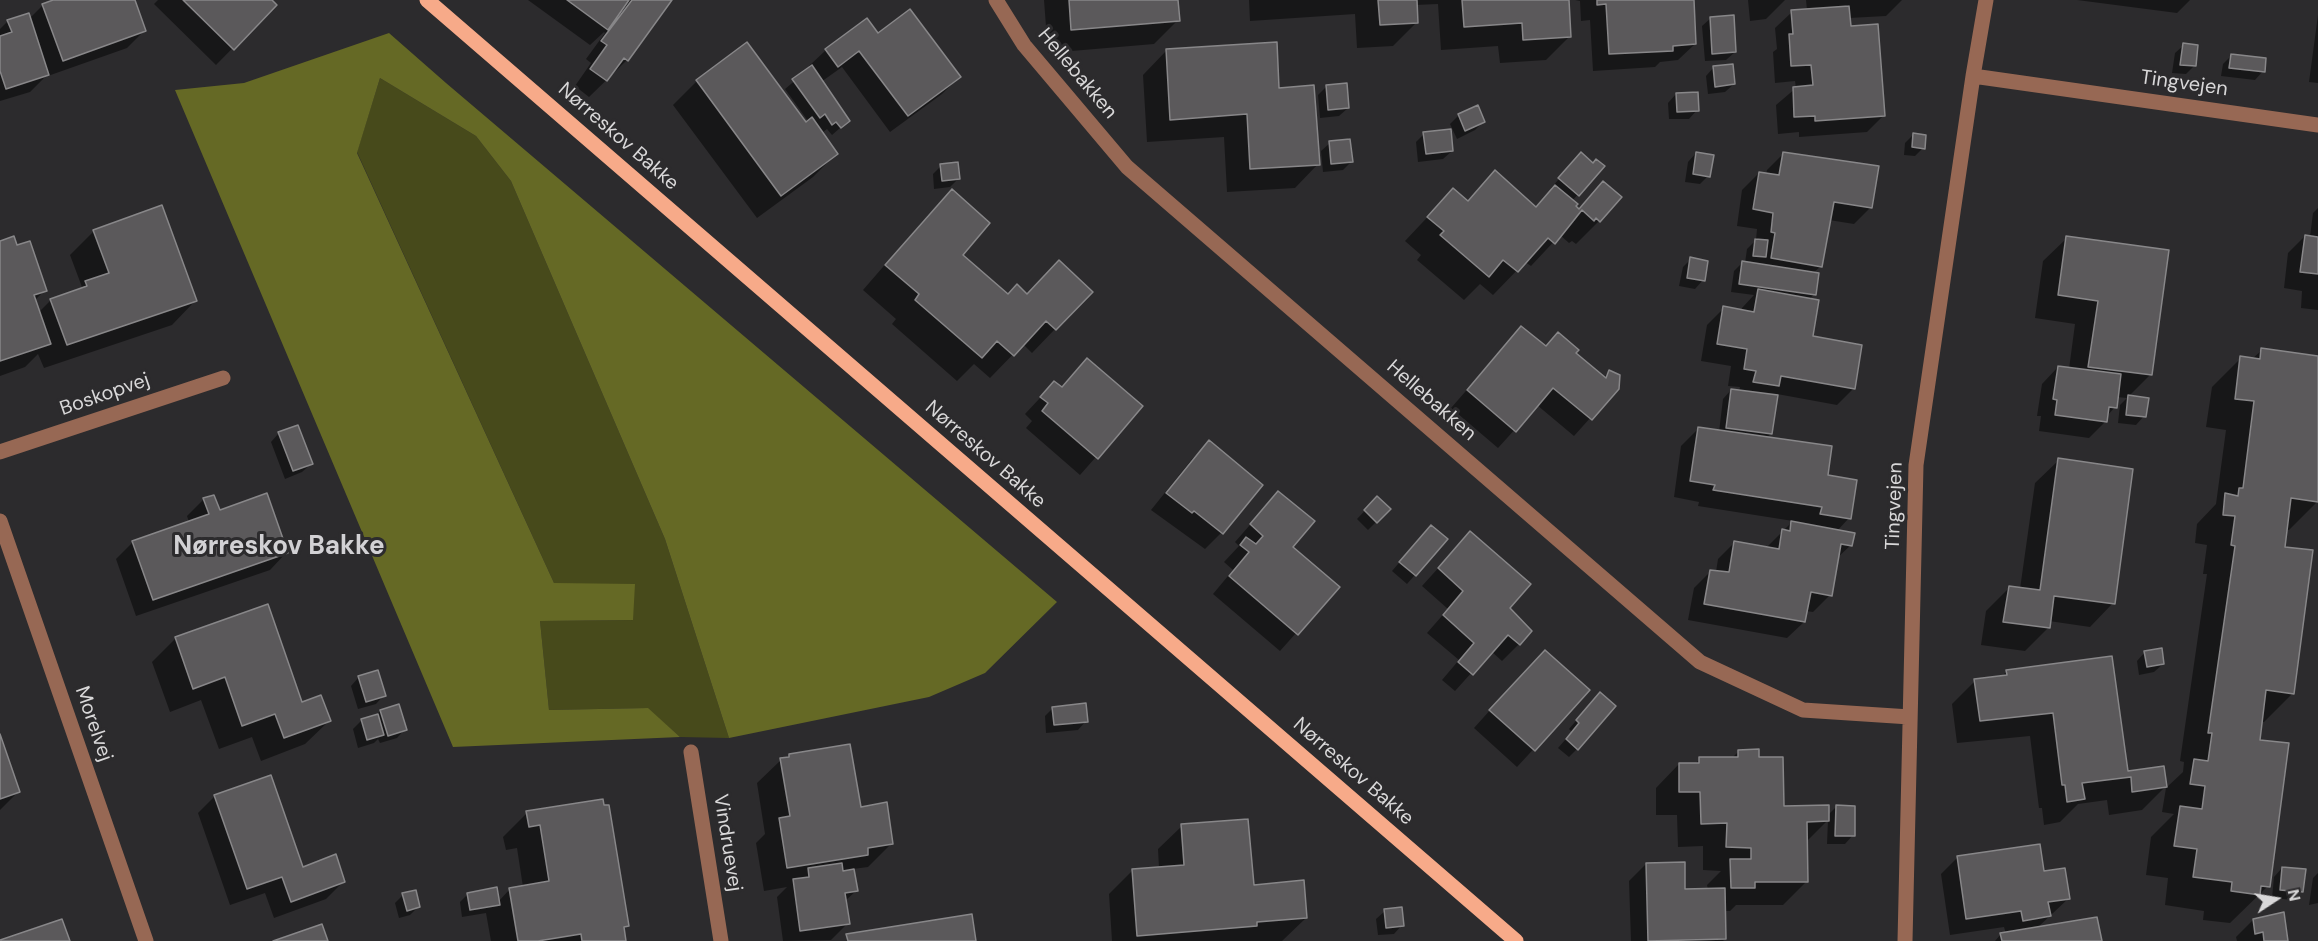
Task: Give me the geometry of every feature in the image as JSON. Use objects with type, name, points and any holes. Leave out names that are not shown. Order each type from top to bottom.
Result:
[{"type":"main road","name":"Nørreskov Bakke","points":[[427,0],[1516,941]]},
{"type":"street","name":"Hellebakken","points":[[996,0],[1024,45],[1127,167],[1700,662],[1803,710],[1910,717]]},
{"type":"street","name":"Tingvejen","points":[[1905,941],[1916,465],[1986,0]]},
{"type":"street","name":"Tingvejen","points":[[1973,76],[2318,124]]},
{"type":"street","name":"Boskopvej","points":[[0,452],[223,378]]},
{"type":"street","name":"Morelvej","points":[[0,521],[146,941]]},
{"type":"street","name":"Vindruevej","points":[[691,752],[721,941]]},
{"type":"green space","points":[[389,33],[1057,602],[985,673],[929,697],[729,738],[665,539],[511,181],[476,136],[380,78],[357,153],[554,583],[635,584],[633,620],[540,621],[549,710],[648,708],[680,737],[453,747],[175,90],[244,83]]},
{"type":"green space","points":[[380,78],[476,136],[511,181],[665,539],[729,738],[680,737],[647,708],[549,710],[540,621],[633,620],[554,583],[357,152]]},
{"type":"building","points":[[53,0],[135,0],[146,31],[63,61],[42,4]]},
{"type":"building","points":[[183,0],[272,0],[277,5],[234,50]]},
{"type":"building","points":[[567,0],[629,0],[608,30]]},
{"type":"building","points":[[632,0],[672,0],[628,61],[624,58],[607,81],[590,69],[607,45],[601,41]]},
{"type":"building","points":[[1069,0],[1178,0],[1180,21],[1071,30]]},
{"type":"building","points":[[1378,0],[1417,0],[1418,23],[1380,25]]},
{"type":"building","points":[[1462,0],[1569,0],[1571,37],[1523,40],[1522,23],[1464,27]]},
{"type":"building","points":[[1597,0],[1694,0],[1696,44],[1673,46],[1673,51],[1609,54],[1606,4],[1597,5]]},
{"type":"building","points":[[1849,6],[1851,26],[1878,24],[1885,116],[1815,121],[1815,116],[1794,117],[1793,87],[1813,85],[1811,65],[1791,66],[1789,34],[1793,34],[1791,10]]},
{"type":"building","points":[[910,9],[961,77],[908,116],[859,51],[838,67],[825,49],[867,18],[878,33]]},
{"type":"building","points":[[29,13],[49,75],[6,89],[0,71],[0,36],[12,32],[7,20]]},
{"type":"building","points":[[1734,15],[1736,52],[1712,54],[1710,17]]},
{"type":"building","points":[[747,42],[806,122],[812,117],[838,154],[781,196],[696,80]]},
{"type":"building","points":[[1277,42],[1279,88],[1314,85],[1320,165],[1250,169],[1247,114],[1170,120],[1166,49]]},
{"type":"building","points":[[2183,43],[2198,45],[2196,66],[2180,65]]},
{"type":"building","points":[[2231,54],[2266,58],[2265,72],[2229,68]]},
{"type":"building","points":[[1733,64],[1735,84],[1715,87],[1713,66]]},
{"type":"building","points":[[812,65],[850,121],[841,128],[836,122],[832,125],[825,114],[820,118],[792,79]]},
{"type":"building","points":[[1347,83],[1349,108],[1328,110],[1326,85]]},
{"type":"building","points":[[1698,92],[1699,111],[1677,112],[1676,93]]},
{"type":"building","points":[[1478,105],[1485,122],[1465,131],[1458,114]]},
{"type":"building","points":[[1451,129],[1453,151],[1426,154],[1423,132]]},
{"type":"building","points":[[1913,133],[1926,135],[1925,149],[1912,147]]},
{"type":"building","points":[[1350,139],[1353,162],[1331,164],[1329,141]]},
{"type":"building","points":[[1581,152],[1593,163],[1596,159],[1605,166],[1579,196],[1558,178]]},
{"type":"building","points":[[1696,152],[1714,155],[1710,177],[1693,174]]},
{"type":"building","points":[[1783,152],[1879,166],[1872,208],[1834,202],[1822,267],[1771,258],[1775,233],[1771,232],[1773,213],[1753,209],[1759,172],[1779,175]]},
{"type":"building","points":[[958,162],[960,179],[942,181],[940,164]]},
{"type":"building","points":[[1495,170],[1536,207],[1555,185],[1578,204],[1576,206],[1579,209],[1603,181],[1622,197],[1600,222],[1596,218],[1594,221],[1582,210],[1555,244],[1548,238],[1518,272],[1503,260],[1489,277],[1440,235],[1444,231],[1427,217],[1453,188],[1468,201]]},
{"type":"building","points":[[952,189],[990,223],[963,255],[1008,294],[1017,284],[1027,294],[1059,260],[1093,292],[1056,330],[1046,321],[1014,356],[997,341],[982,358],[915,300],[919,294],[885,265]]},
{"type":"building","points":[[162,205],[197,301],[67,345],[50,299],[87,286],[85,281],[109,273],[93,230]]},
{"type":"building","points":[[2305,235],[2318,237],[2318,274],[2300,272]]},
{"type":"building","points":[[14,236],[17,245],[30,241],[47,291],[34,295],[51,344],[0,361],[0,241]]},
{"type":"building","points":[[2066,236],[2169,250],[2152,375],[2088,367],[2098,301],[2058,295]]},
{"type":"building","points":[[1755,239],[1768,240],[1766,257],[1753,256]]},
{"type":"building","points":[[1690,257],[1708,261],[1705,281],[1687,278]]},
{"type":"building","points":[[1742,261],[1819,273],[1816,295],[1739,284]]},
{"type":"building","points":[[1758,289],[1819,300],[1813,336],[1862,345],[1855,389],[1781,376],[1779,386],[1753,382],[1756,371],[1744,369],[1747,349],[1717,344],[1723,306],[1754,312]]},
{"type":"building","points":[[1521,326],[1546,346],[1558,332],[1579,350],[1576,353],[1606,378],[1609,370],[1620,375],[1619,389],[1592,420],[1553,388],[1516,432],[1467,390]]},
{"type":"building","points":[[2261,348],[2318,356],[2318,502],[2291,498],[2285,547],[2313,550],[2294,694],[2266,690],[2260,740],[2289,743],[2270,887],[2261,886],[2260,895],[2231,891],[2232,882],[2193,877],[2197,849],[2174,846],[2180,806],[2202,809],[2205,786],[2190,784],[2194,759],[2208,761],[2212,733],[2208,733],[2235,546],[2231,545],[2235,516],[2223,515],[2225,493],[2238,496],[2239,488],[2243,488],[2254,401],[2235,399],[2240,356],[2260,359]]},
{"type":"building","points":[[1087,358],[1143,406],[1098,459],[1042,411],[1048,403],[1040,397],[1054,381],[1062,387]]},
{"type":"building","points":[[2058,366],[2121,374],[2117,408],[2109,407],[2107,422],[2055,415],[2057,400],[2053,399]]},
{"type":"building","points":[[1731,389],[1778,395],[1772,434],[1726,428]]},
{"type":"building","points":[[2128,395],[2149,398],[2146,417],[2126,415]]},
{"type":"building","points":[[298,425],[313,464],[293,471],[278,432]]},
{"type":"building","points":[[1698,427],[1832,446],[1828,475],[1857,480],[1851,519],[1820,514],[1822,507],[1713,490],[1715,485],[1690,481]]},
{"type":"building","points":[[1209,440],[1263,485],[1223,534],[1166,493]]},
{"type":"building","points":[[2058,458],[2133,469],[2115,604],[2054,596],[2050,628],[2003,622],[2009,586],[2040,590]]},
{"type":"building","points":[[1278,491],[1315,521],[1293,547],[1340,587],[1298,635],[1229,576],[1249,552],[1240,545],[1246,537],[1256,544],[1263,536],[1250,524]]},
{"type":"building","points":[[267,493],[288,553],[153,600],[132,541],[209,514],[203,498],[214,495],[220,510]]},
{"type":"building","points":[[1377,496],[1391,509],[1377,523],[1364,510]]},
{"type":"building","points":[[1791,521],[1855,533],[1852,546],[1841,544],[1832,596],[1811,592],[1805,622],[1704,604],[1710,570],[1729,572],[1734,541],[1779,549],[1782,529],[1790,531]]},
{"type":"building","points":[[1431,525],[1448,539],[1416,576],[1399,562]]},
{"type":"building","points":[[1470,531],[1531,584],[1510,608],[1532,631],[1520,645],[1508,635],[1473,675],[1458,662],[1474,643],[1443,615],[1463,591],[1438,568]]},
{"type":"building","points":[[268,604],[302,702],[321,695],[331,721],[284,738],[275,714],[242,726],[225,677],[193,689],[175,637]]},
{"type":"building","points":[[2162,648],[2164,664],[2147,667],[2144,651]]},
{"type":"building","points":[[1545,650],[1590,690],[1535,751],[1489,710]]},
{"type":"building","points":[[2112,656],[2128,771],[2164,766],[2167,787],[2132,792],[2131,777],[2082,783],[2085,799],[2067,802],[2065,785],[2062,785],[2053,713],[1980,721],[1974,679],[2007,675],[2006,670]]},
{"type":"building","points":[[378,670],[386,696],[366,702],[358,676]]},
{"type":"building","points":[[1600,692],[1616,706],[1578,750],[1566,739],[1579,723],[1576,720]]},
{"type":"building","points":[[1086,703],[1088,722],[1054,725],[1052,707]]},
{"type":"building","points":[[399,704],[407,730],[388,736],[380,710]]},
{"type":"building","points":[[378,714],[384,735],[367,740],[361,719]]},
{"type":"building","points":[[0,734],[20,792],[0,799]]},
{"type":"building","points":[[850,744],[861,807],[887,802],[893,844],[868,848],[868,855],[787,868],[779,818],[790,816],[780,758],[789,757],[789,754]]},
{"type":"building","points":[[1759,749],[1759,757],[1783,757],[1784,806],[1829,805],[1829,821],[1807,822],[1808,882],[1755,882],[1755,888],[1731,888],[1730,859],[1751,859],[1751,848],[1726,847],[1727,823],[1701,824],[1700,792],[1679,792],[1679,763],[1699,763],[1699,757],[1738,757],[1738,750]]},
{"type":"building","points":[[271,775],[303,867],[336,854],[345,882],[291,902],[282,877],[247,889],[214,795]]},
{"type":"building","points":[[603,799],[604,805],[609,805],[629,926],[624,927],[626,941],[582,941],[581,934],[538,941],[518,941],[509,888],[549,881],[540,825],[529,827],[526,811]]},
{"type":"building","points":[[1836,805],[1855,806],[1855,836],[1835,836]]},
{"type":"building","points":[[1248,819],[1254,885],[1304,880],[1307,918],[1257,922],[1257,926],[1137,936],[1132,869],[1184,865],[1181,824]]},
{"type":"building","points":[[2040,844],[2044,871],[2065,868],[2070,899],[2048,902],[2051,916],[2023,921],[2021,911],[1966,919],[1957,856]]},
{"type":"building","points":[[1685,862],[1685,889],[1725,888],[1726,939],[1648,941],[1646,863]]},
{"type":"building","points":[[842,863],[843,871],[854,869],[858,891],[845,893],[850,924],[800,931],[793,879],[809,877],[808,868]]},
{"type":"building","points":[[2282,867],[2306,869],[2303,892],[2280,890]]},
{"type":"building","points":[[497,887],[500,905],[470,910],[467,893]]},
{"type":"building","points":[[416,890],[420,907],[407,911],[402,893]]},
{"type":"building","points":[[1402,907],[1404,926],[1386,928],[1384,909]]},
{"type":"building","points":[[2284,912],[2288,941],[2264,941],[2263,932],[2255,934],[2253,919]]},
{"type":"building","points":[[972,914],[976,941],[848,941],[846,934]]},
{"type":"building","points":[[2097,917],[2102,941],[2002,941],[2000,933]]},
{"type":"building","points":[[62,919],[70,941],[0,941],[0,940]]},
{"type":"building","points":[[322,924],[328,941],[273,941]]},
{"type":"district","name":"Nørreskov Bakke","points":[[279,547]]}]
